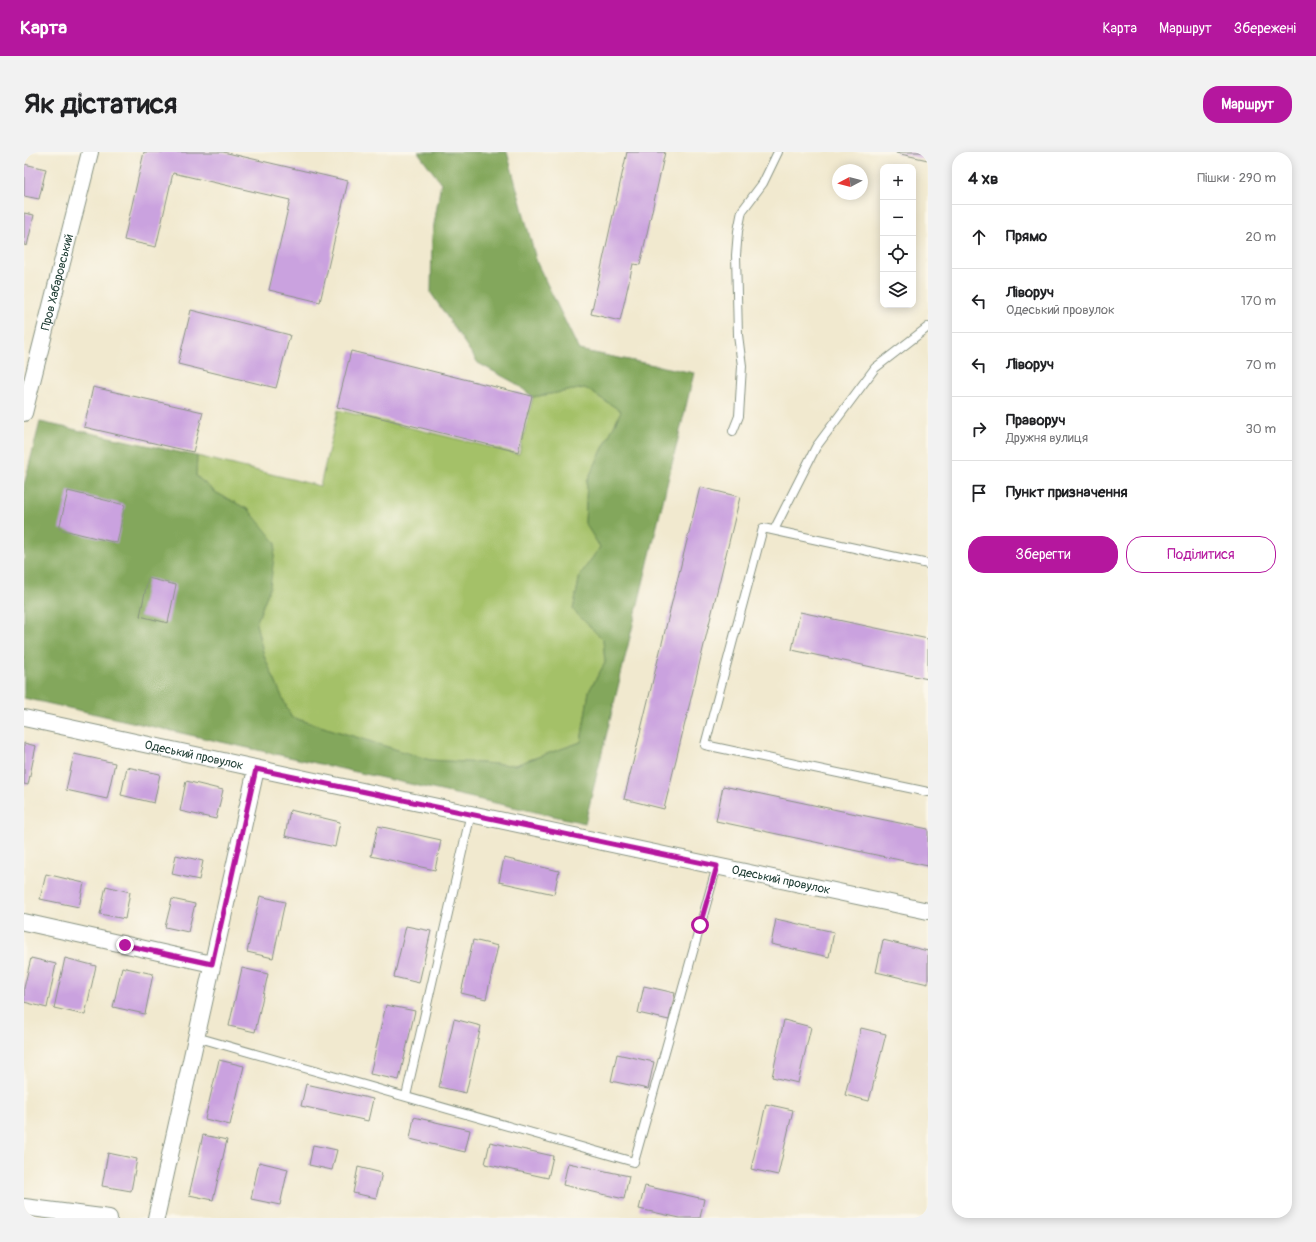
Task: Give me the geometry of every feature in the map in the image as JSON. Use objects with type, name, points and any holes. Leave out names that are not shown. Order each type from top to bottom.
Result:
[{"type":"street","name":"Пров Хабаровський","points":[[24,413],[90,152]]},
{"type":"street","name":"Одеський провулок","points":[[24,718],[256,769],[471,813],[928,911]]},
{"type":"street","points":[[156,1218],[256,769]]},
{"type":"street","points":[[24,922],[212,964]]},
{"type":"street","points":[[24,1207],[108,1218]]},
{"type":"lane","points":[[734,431],[739,416],[742,366],[738,335],[736,255],[738,231],[742,211],[763,183],[778,152]]},
{"type":"lane","points":[[774,530],[816,447],[875,368],[928,327]]},
{"type":"lane","points":[[928,564],[763,528],[705,745],[928,792]]},
{"type":"lane","points":[[406,1096],[471,813]]},
{"type":"lane","points":[[196,1037],[634,1162],[717,866]]},
{"type":"green space","points":[[418,152],[507,152],[537,263],[579,350],[694,373],[585,823],[24,698],[24,485],[40,422],[197,456],[196,476],[215,492],[249,510],[276,543],[270,587],[256,624],[264,656],[291,717],[430,760],[515,765],[581,742],[589,691],[605,663],[603,640],[573,610],[580,575],[600,547],[585,523],[587,481],[621,411],[585,388],[533,397],[515,383],[478,363],[431,293],[432,236],[441,183]]},
{"type":"green space","points":[[585,388],[621,411],[587,481],[585,523],[600,547],[580,575],[573,610],[603,640],[605,663],[589,691],[581,742],[515,765],[430,760],[291,717],[264,656],[256,624],[270,587],[249,510],[215,492],[196,476],[197,456],[320,486],[338,410],[519,454],[533,397]]},
{"type":"building","points":[[144,152],[223,152],[348,181],[320,302],[269,290],[290,200],[173,173],[156,247],[124,240]]},
{"type":"building","points":[[627,152],[665,152],[640,265],[633,264],[620,321],[591,314]]},
{"type":"building","points":[[928,152],[928,160],[896,153]]},
{"type":"building","points":[[24,164],[46,169],[39,199],[24,196]]},
{"type":"building","points":[[24,213],[34,215],[27,246],[24,245]]},
{"type":"building","points":[[191,310],[290,335],[276,388],[178,364]]},
{"type":"building","points":[[351,351],[532,396],[518,452],[337,407]]},
{"type":"building","points":[[93,387],[203,412],[193,452],[84,427]]},
{"type":"building","points":[[700,487],[740,497],[664,809],[624,799]]},
{"type":"building","points":[[68,491],[125,505],[117,543],[59,529]]},
{"type":"building","points":[[148,578],[176,585],[168,623],[140,616]]},
{"type":"building","points":[[800,612],[928,639],[928,679],[792,650]]},
{"type":"building","points":[[24,743],[36,746],[28,785],[24,784]]},
{"type":"building","points":[[74,754],[115,763],[107,799],[66,790]]},
{"type":"building","points":[[127,767],[160,774],[154,803],[121,795]]},
{"type":"building","points":[[186,781],[223,790],[216,819],[180,811]]},
{"type":"building","points":[[723,786],[928,829],[928,866],[716,821]]},
{"type":"building","points":[[290,810],[340,822],[335,847],[285,836]]},
{"type":"building","points":[[378,826],[441,840],[435,870],[371,856]]},
{"type":"building","points":[[176,855],[203,861],[199,880],[172,874]]},
{"type":"building","points":[[504,858],[559,871],[554,894],[499,882]]},
{"type":"building","points":[[46,874],[84,883],[79,907],[40,899]]},
{"type":"building","points":[[106,886],[130,892],[125,919],[100,914]]},
{"type":"building","points":[[260,896],[285,902],[273,958],[247,952]]},
{"type":"building","points":[[172,899],[195,904],[188,932],[165,927]]},
{"type":"building","points":[[776,919],[834,932],[829,957],[771,944]]},
{"type":"building","points":[[406,926],[431,931],[419,983],[394,977]]},
{"type":"building","points":[[473,940],[498,946],[486,999],[461,993]]},
{"type":"building","points":[[883,940],[928,951],[928,984],[876,972]]},
{"type":"building","points":[[31,958],[56,964],[47,1008],[24,1002],[24,988]]},
{"type":"building","points":[[65,958],[96,966],[85,1015],[54,1008]]},
{"type":"building","points":[[122,967],[153,974],[145,1014],[113,1007]]},
{"type":"building","points":[[242,968],[268,974],[255,1032],[229,1026]]},
{"type":"building","points":[[644,986],[675,993],[669,1020],[638,1013]]},
{"type":"building","points":[[386,1005],[415,1011],[399,1080],[370,1074]]},
{"type":"building","points":[[454,1019],[481,1026],[466,1093],[439,1087]]},
{"type":"building","points":[[784,1020],[811,1027],[798,1083],[772,1077]]},
{"type":"building","points":[[861,1028],[886,1034],[869,1101],[845,1095]]},
{"type":"building","points":[[617,1054],[654,1062],[648,1089],[611,1081]]},
{"type":"building","points":[[219,1060],[244,1066],[230,1125],[205,1119]]},
{"type":"building","points":[[306,1084],[373,1099],[368,1121],[301,1106]]},
{"type":"building","points":[[766,1104],[793,1110],[778,1175],[751,1169]]},
{"type":"building","points":[[414,1117],[470,1130],[465,1152],[410,1139]]},
{"type":"building","points":[[203,1135],[227,1140],[213,1200],[189,1195]]},
{"type":"building","points":[[490,1142],[553,1156],[548,1178],[485,1164]]},
{"type":"building","points":[[313,1145],[337,1150],[332,1170],[309,1165]]},
{"type":"building","points":[[108,1153],[137,1159],[131,1191],[102,1186]]},
{"type":"building","points":[[259,1162],[288,1169],[280,1205],[251,1199]]},
{"type":"building","points":[[568,1163],[629,1176],[624,1199],[563,1185]]},
{"type":"building","points":[[358,1167],[382,1173],[376,1198],[353,1193]]},
{"type":"building","points":[[645,1186],[704,1199],[700,1218],[680,1218],[639,1209]]},
{"type":"route","points":[[125,945],[212,964],[256,769],[471,813],[717,866],[700,925]]}]
